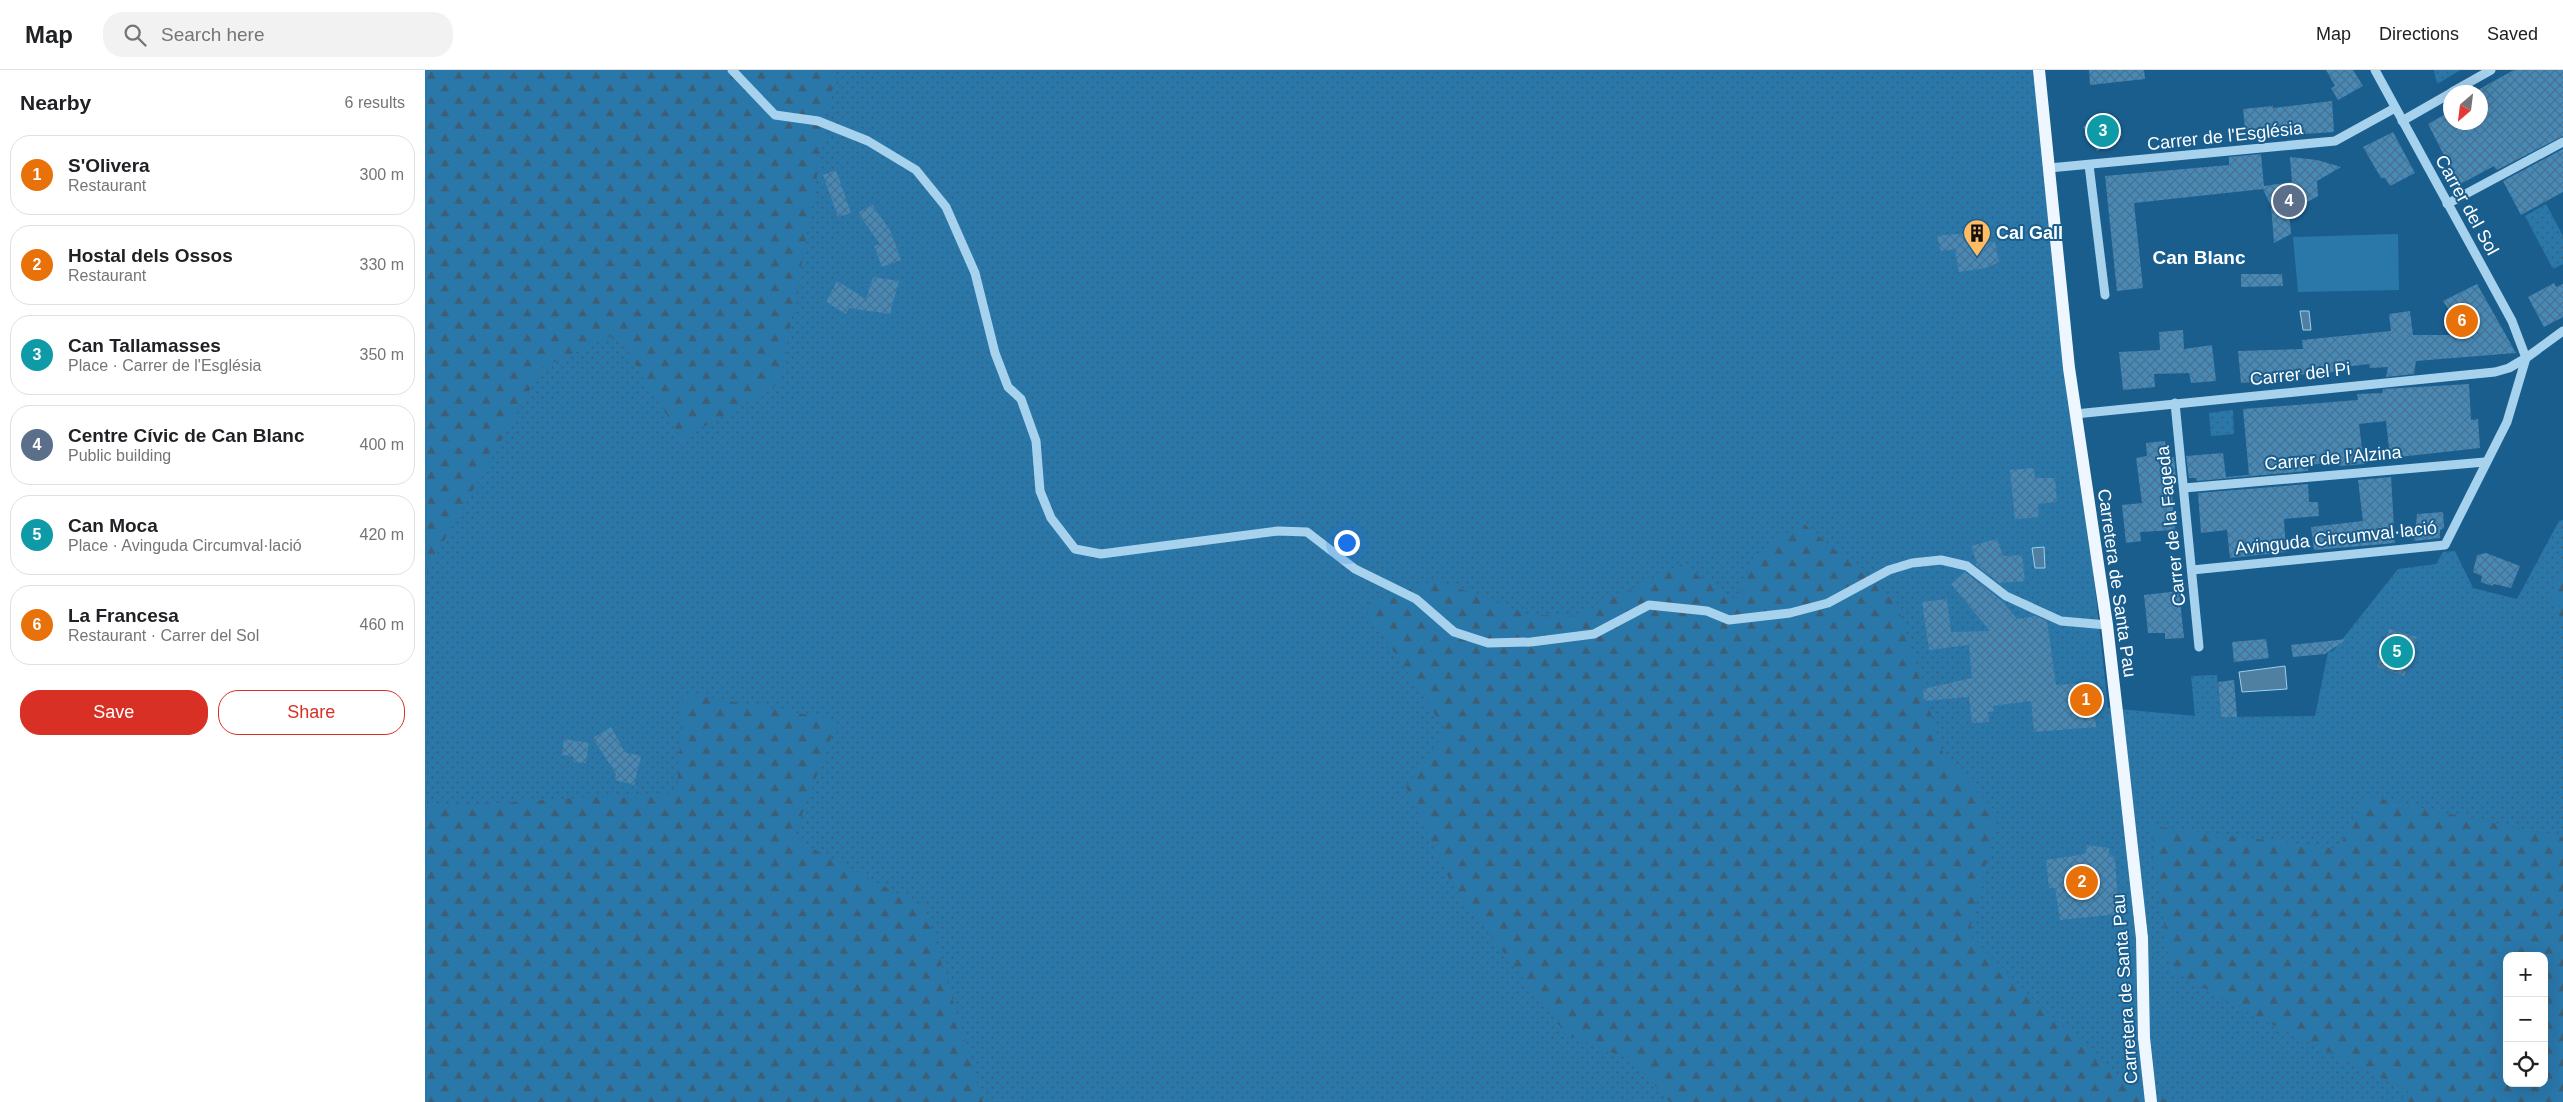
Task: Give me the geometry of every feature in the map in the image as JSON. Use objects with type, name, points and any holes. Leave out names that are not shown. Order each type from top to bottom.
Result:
[{"type":"main road","name":"Carretera de Santa Pau","points":[[2039,70],[2075,414],[2107,625],[2142,938],[2144,1038],[2151,1102]]},
{"type":"street","points":[[732,70],[775,115],[818,121],[868,141],[916,170],[946,207],[975,273],[995,353],[1008,387],[1021,399],[1036,441],[1039,491],[1051,518],[1075,549],[1101,554],[1278,531],[1307,532],[1355,569],[1417,598],[1453,632],[1488,643],[1531,642],[1593,634],[1649,605],[1707,611],[1729,620],[1790,613],[1828,603],[1889,570],[1912,563],[1941,560],[1967,566],[2006,596],[2061,621],[2107,625]]},
{"type":"street","name":"Carrer del Sol","points":[[2375,70],[2401,121],[2512,321],[2525,358]]},
{"type":"street","points":[[2465,85],[2491,70]]},
{"type":"street","points":[[2401,121],[2443,97]]},
{"type":"street","name":"Carrer de l'Església","points":[[2049,168],[2335,141],[2395,108]]},
{"type":"street","points":[[2447,204],[2563,142]]},
{"type":"street","points":[[2089,165],[2105,295]]},
{"type":"street","points":[[2525,358],[2563,330]]},
{"type":"street","name":"Carrer del Pi","points":[[2075,414],[2495,372],[2509,368],[2525,358]]},
{"type":"street","name":"Avinguda Circumval·lació","points":[[2192,570],[2445,545],[2485,462],[2507,422],[2525,358]]},
{"type":"street","name":"Carrer de la Fageda","points":[[2175,403],[2199,647]]},
{"type":"street","name":"Carrer de l'Alzina","points":[[2184,488],[2485,462]]},
{"type":"green space","points":[[425,70],[2039,70],[2108,708],[2195,716],[2191,676],[2217,675],[2221,717],[2315,716],[2328,652],[2333,651],[2398,569],[2436,564],[2443,552],[2455,551],[2473,588],[2517,599],[2559,521],[2563,520],[2563,1102],[425,1102]]},
{"type":"green space","points":[[425,70],[836,70],[780,383],[682,439],[616,334],[543,367],[425,574]]},
{"type":"green space","points":[[2434,70],[2461,70],[2437,84]]},
{"type":"green space","points":[[2546,204],[2563,236],[2563,264],[2553,269],[2525,216]]},
{"type":"green space","points":[[2398,234],[2399,290],[2298,292],[2293,237]]},
{"type":"green space","points":[[2233,410],[2234,434],[2211,436],[2209,413]]},
{"type":"green space","points":[[1803,523],[1896,601],[1944,756],[1998,814],[1969,934],[2040,1006],[2114,1075],[2170,1102],[1670,1102],[1633,1061],[1566,1034],[1452,885],[1406,787],[1446,731],[1363,605],[1436,580],[1530,615],[1576,616],[1681,565],[1737,600],[1754,556]]},
{"type":"green space","points":[[2563,567],[2563,625],[2551,595]]},
{"type":"green space","points":[[683,693],[838,720],[793,838],[925,908],[983,1102],[425,1102],[425,798],[430,807],[677,792]]},
{"type":"green space","points":[[2367,796],[2563,838],[2563,1102],[2399,1102],[2409,1091],[2263,1020],[2170,969],[2151,826],[2338,849]]},
{"type":"shaded area","points":[[2300,311],[2309,311],[2311,330],[2303,330]]},
{"type":"shaded area","points":[[2044,547],[2045,568],[2035,568],[2032,548]]},
{"type":"shaded area","points":[[2285,666],[2287,689],[2242,692],[2239,672]]},
{"type":"building","points":[[2089,70],[2144,70],[2145,79],[2090,85]]},
{"type":"building","points":[[2326,70],[2353,70],[2363,86],[2338,100],[2331,88],[2335,86]]},
{"type":"building","points":[[2514,70],[2563,70],[2563,136],[2497,170],[2494,166],[2451,189],[2443,173],[2451,169],[2428,124],[2443,116],[2443,130],[2488,130],[2487,85]]},
{"type":"building","points":[[2332,101],[2334,132],[2246,138],[2243,109],[2273,106],[2273,108]]},
{"type":"building","points":[[2113,117],[2122,135],[2097,151],[2083,127],[2094,119],[2098,124]]},
{"type":"building","points":[[2393,132],[2415,173],[2390,186],[2385,178],[2381,178],[2363,147]]},
{"type":"building","points":[[2563,149],[2563,192],[2521,215],[2503,181]]},
{"type":"building","points":[[2261,154],[2264,186],[2292,182],[2290,157],[2317,160],[2341,167],[2317,181],[2318,196],[2289,212],[2291,234],[2274,243],[2271,206],[2263,189],[2134,203],[2143,288],[2117,291],[2105,176],[2229,165],[2229,157]]},
{"type":"building","points":[[836,170],[851,213],[838,217],[823,175]]},
{"type":"building","points":[[872,204],[891,232],[901,260],[882,267],[874,246],[880,244],[858,213]]},
{"type":"building","name":"Cal Gall","points":[[1966,233],[1969,239],[1978,238],[1982,243],[1995,242],[1999,262],[1986,268],[1959,272],[1955,249],[1941,251],[1937,236]]},
{"type":"building","points":[[2241,274],[2282,274],[2283,286],[2241,287]]},
{"type":"building","points":[[873,277],[899,281],[890,314],[849,308],[846,314],[826,302],[837,281],[866,299]]},
{"type":"building","points":[[2554,283],[2556,287],[2563,284],[2563,317],[2544,327],[2528,297]]},
{"type":"building","points":[[2477,284],[2516,353],[2416,361],[2414,374],[2386,377],[2388,367],[2370,368],[2369,364],[2344,367],[2344,371],[2282,376],[2283,380],[2241,383],[2238,351],[2303,349],[2302,340],[2391,331],[2389,314],[2410,311],[2413,335],[2466,335],[2443,301]]},
{"type":"building","points":[[2183,330],[2184,349],[2212,345],[2216,381],[2191,383],[2189,373],[2154,374],[2155,387],[2123,390],[2119,352],[2160,350],[2159,332]]},
{"type":"building","points":[[2469,384],[2471,420],[2478,419],[2480,448],[2390,458],[2386,421],[2359,424],[2364,464],[2339,466],[2338,462],[2308,465],[2308,471],[2197,481],[2196,478],[2189,478],[2186,456],[2223,453],[2226,477],[2249,475],[2243,409],[2358,400],[2357,394],[2382,393],[2383,389]]},
{"type":"building","points":[[2165,441],[2167,457],[2174,457],[2176,479],[2171,479],[2175,530],[2140,532],[2141,541],[2126,543],[2122,505],[2142,503],[2136,458],[2147,456],[2146,443]]},
{"type":"building","points":[[2034,468],[2035,478],[2055,478],[2057,502],[2038,504],[2039,517],[2015,519],[2010,470]]},
{"type":"building","points":[[2391,477],[2395,543],[2314,550],[2311,527],[2363,521],[2358,480]]},
{"type":"building","points":[[2308,484],[2309,502],[2318,502],[2319,516],[2284,519],[2286,552],[2230,558],[2227,530],[2201,533],[2198,493]]},
{"type":"building","points":[[2443,512],[2444,528],[2440,530],[2440,538],[2414,541],[2417,514]]},
{"type":"building","points":[[1997,539],[2003,556],[2022,555],[2025,581],[1999,583],[1975,564],[1977,563],[1971,546]]},
{"type":"building","points":[[2486,553],[2520,566],[2511,588],[2494,584],[2492,586],[2481,582],[2482,576],[2473,572],[2477,555]]},
{"type":"building","points":[[1965,572],[2003,602],[2017,619],[2035,616],[2047,621],[2056,685],[2092,683],[2096,727],[2034,732],[2031,701],[1993,706],[1994,711],[1988,712],[1989,722],[1972,723],[1969,697],[1924,701],[1923,689],[1972,678],[1969,645],[1929,650],[1922,602],[1947,599],[1951,632],[1990,631],[1951,584]]},
{"type":"building","points":[[2179,591],[2184,638],[2165,639],[2165,633],[2148,633],[2144,595]]},
{"type":"building","points":[[2389,629],[2417,637],[2404,676],[2377,667]]},
{"type":"building","points":[[2266,639],[2269,658],[2234,662],[2232,642]]},
{"type":"building","points":[[2347,639],[2325,654],[2293,657],[2291,645]]},
{"type":"building","points":[[2234,680],[2237,717],[2221,717],[2218,682]]},
{"type":"building","points":[[611,727],[625,752],[641,756],[634,785],[615,780],[616,774],[593,738]]},
{"type":"building","points":[[564,739],[589,743],[586,763],[573,762],[573,756],[562,755]]},
{"type":"building","points":[[2087,845],[2109,848],[2109,853],[2115,858],[2119,914],[2060,920],[2055,888],[2049,888],[2046,860],[2085,854]]},
{"type":"place","name":"Can Tallamasses","points":[[2103,131]]},
{"type":"place","name":"Centre Cívic de Can Blanc","points":[[2289,201]]},
{"type":"place","name":"Cal Gall","points":[[1977,257]]},
{"type":"place","name":"La Francesa","points":[[2462,321]]},
{"type":"place","name":"Can Moca","points":[[2397,652]]},
{"type":"place","name":"S'Olivera","points":[[2086,700]]},
{"type":"place","name":"Hostal dels Ossos","points":[[2082,882]]},
{"type":"district","name":"Can Blanc","points":[[2199,257]]}]
